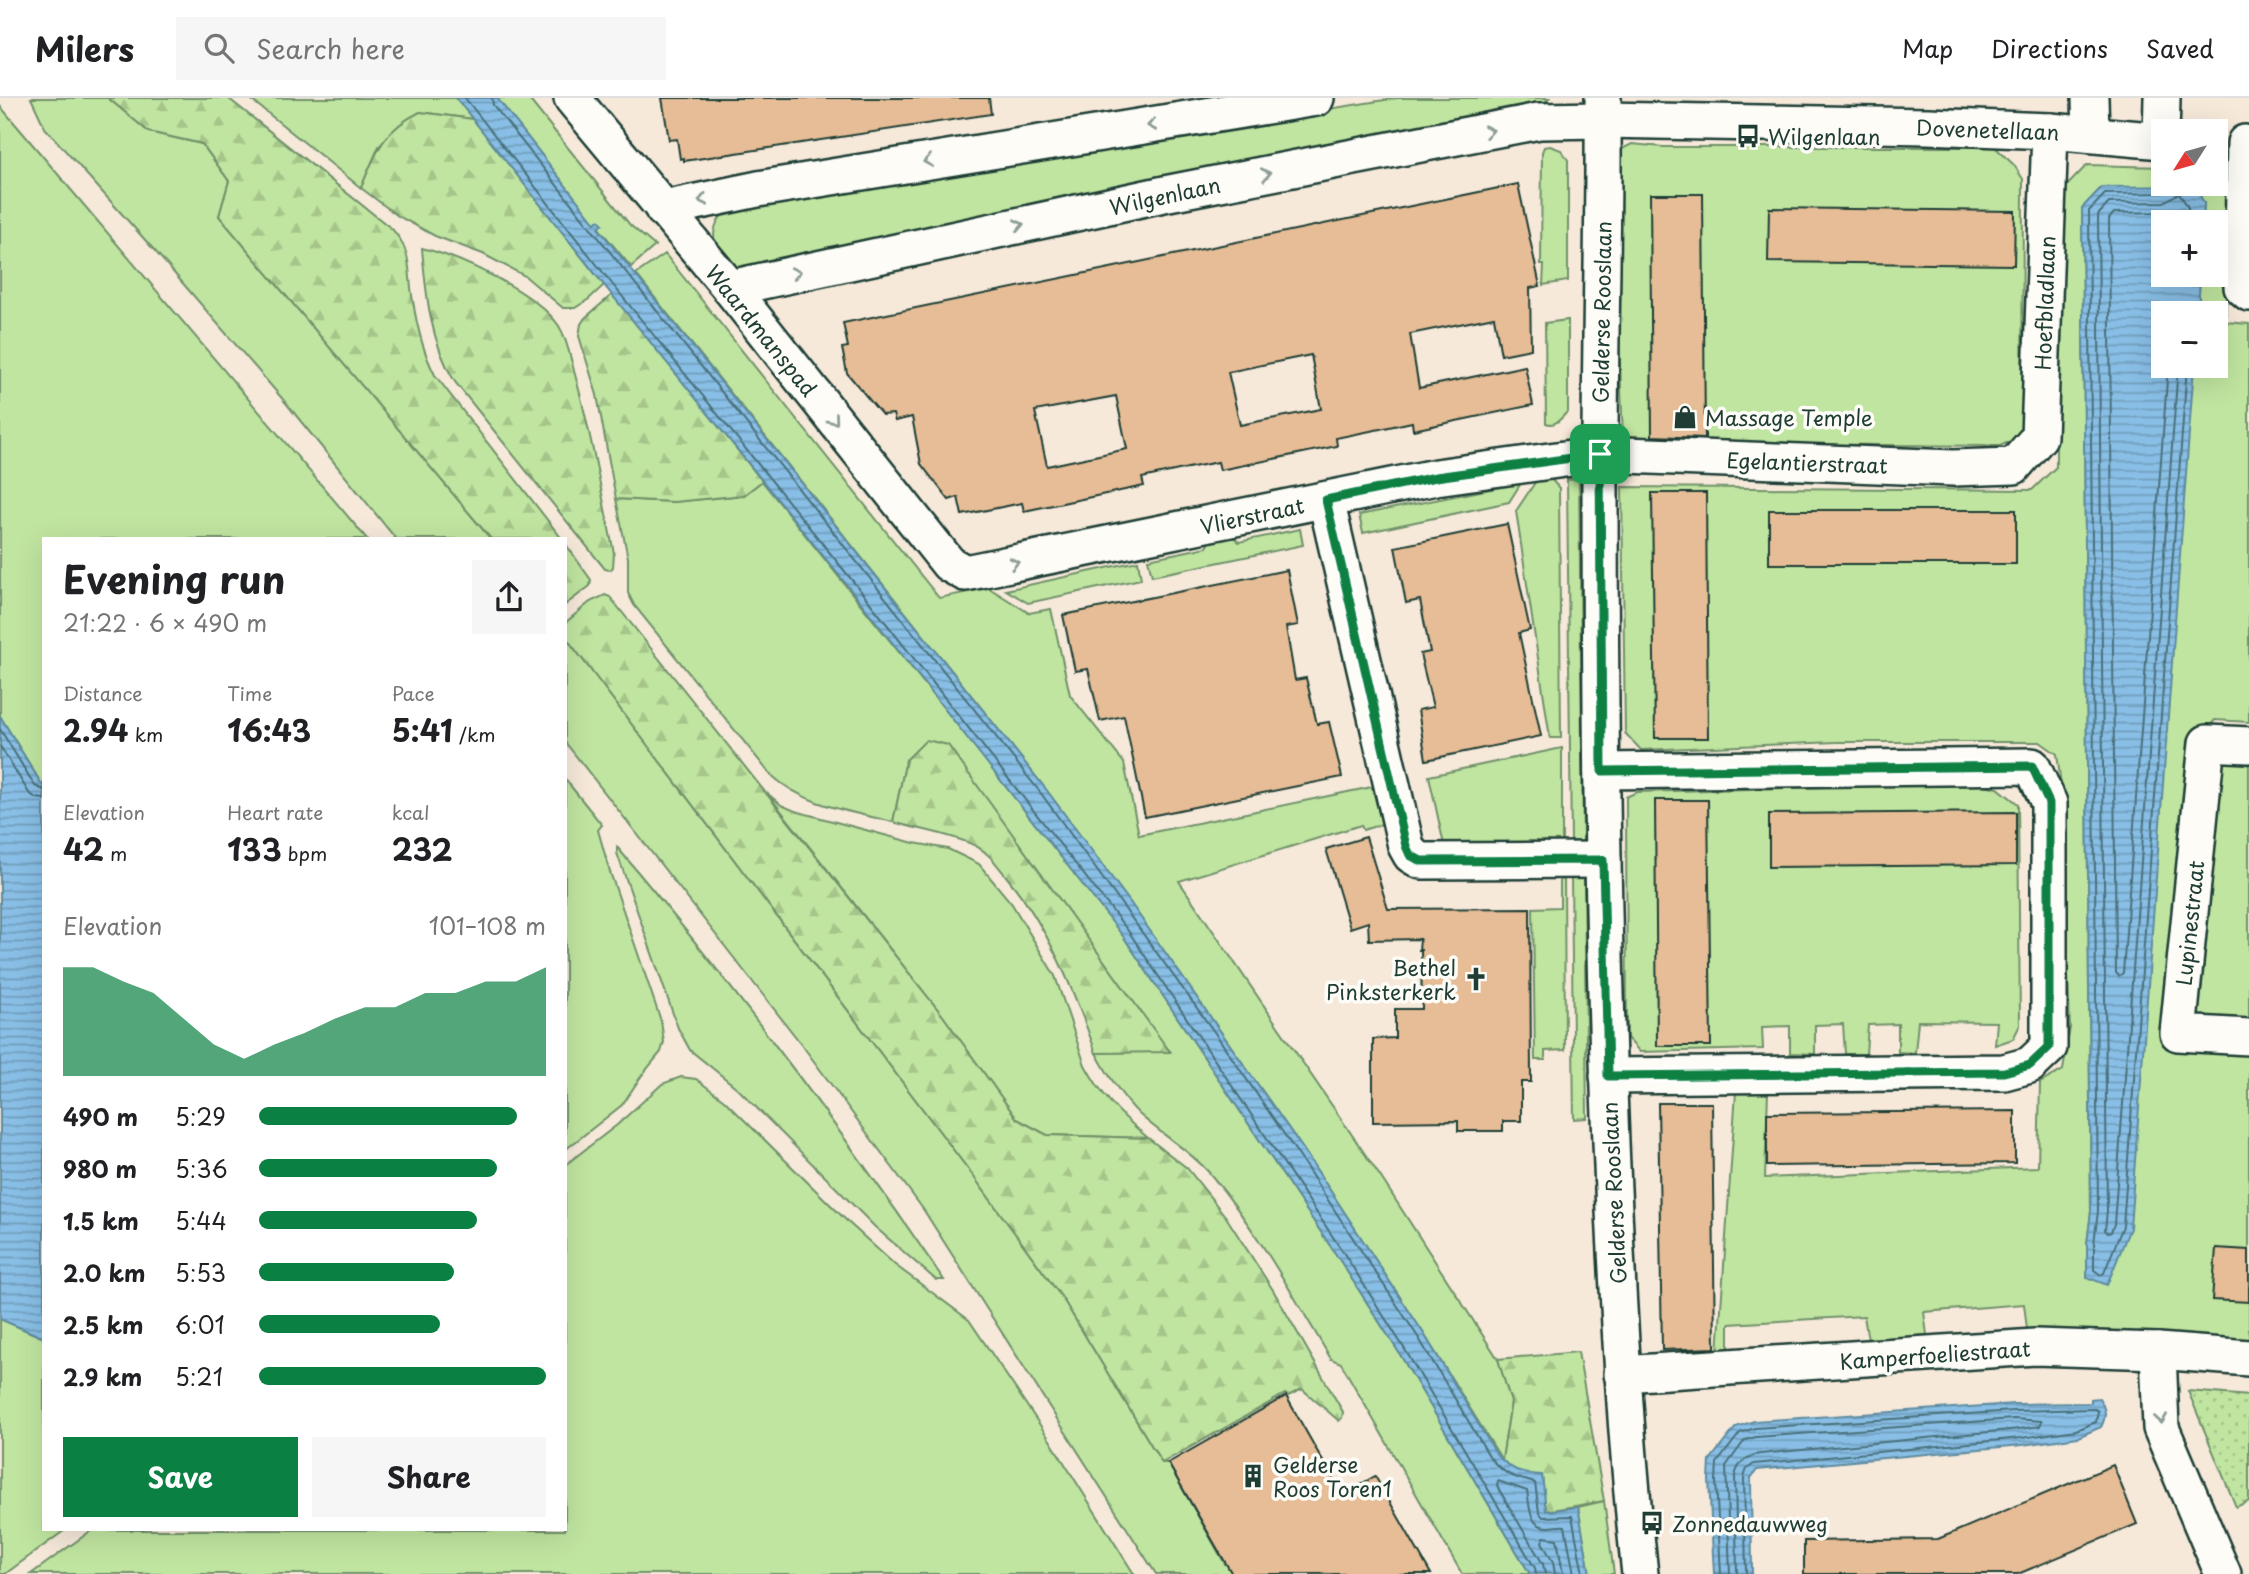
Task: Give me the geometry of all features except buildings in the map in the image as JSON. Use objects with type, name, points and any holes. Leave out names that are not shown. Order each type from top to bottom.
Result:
[{"type":"street","name":"Waardmanspad","points":[[572,98],[730,288],[949,564]]},
{"type":"street","points":[[663,209],[758,189],[1316,98]]},
{"type":"street","points":[[2090,98],[2091,134]]},
{"type":"street","points":[[2162,98],[2162,119]]},
{"type":"street","name":"Dovenetellaan","points":[[1603,109],[1928,112],[2050,131],[2151,140]]},
{"type":"street","name":"Wilgenlaan","points":[[730,288],[1150,197],[1603,109]]},
{"type":"street","name":"Gelderse Rooslaan","points":[[1603,109],[1600,454],[1603,860],[1608,1076],[1622,1374],[1640,1574]]},
{"type":"street","name":"Hoefbladlaan","points":[[2014,466],[2039,437],[2050,131]]},
{"type":"street","points":[[2236,143],[2242,287],[2249,293]]},
{"type":"street","name":"Egelantierstraat","points":[[1600,454],[1953,468],[2014,466]]},
{"type":"street","name":"Vlierstraat","points":[[949,564],[965,573],[1436,477],[1600,454]]},
{"type":"street","points":[[1326,500],[1392,792],[1410,855],[1421,861],[1603,860]]},
{"type":"street","name":"Lupinestraat","points":[[2249,745],[2207,743],[2178,1033],[2249,1037]]},
{"type":"street","points":[[1602,771],[2032,766],[2049,803],[2049,1047],[2030,1065],[2004,1072],[1608,1076]]},
{"type":"street","name":"Kamperfoeliestraat","points":[[1622,1374],[2035,1348],[2158,1351],[2249,1358]]},
{"type":"street","points":[[2158,1351],[2161,1428],[2223,1574]]},
{"type":"green space","points":[[31,98],[108,98],[149,132],[202,144],[229,181],[219,216],[489,537],[394,537],[286,403],[45,128]]},
{"type":"green space","points":[[108,98],[228,98],[392,229],[407,255],[419,330],[435,375],[560,537],[489,537],[219,216],[229,181],[202,144],[149,132]]},
{"type":"green space","points":[[249,98],[456,98],[473,119],[420,112],[379,146],[361,188]]},
{"type":"green space","points":[[497,98],[528,98],[630,225],[655,246],[631,267],[598,227],[602,224],[595,223]]},
{"type":"green space","points":[[1397,98],[1549,98],[1543,104],[738,268],[721,253],[714,237],[719,220],[736,204]]},
{"type":"green space","points":[[0,106],[365,537],[42,537],[42,785],[0,716]]},
{"type":"green space","points":[[420,112],[473,119],[604,285],[575,308],[563,308],[525,276],[483,254],[435,236],[398,216],[361,188],[382,143],[397,126]]},
{"type":"green space","points":[[1632,144],[1663,147],[1995,147],[2014,165],[2023,179],[2022,429],[2015,439],[2000,446],[1635,443],[1623,437],[1615,243],[1620,150]]},
{"type":"green space","points":[[1544,147],[1561,150],[1568,160],[1568,281],[1543,285],[1542,152]]},
{"type":"green space","points":[[2087,165],[2151,167],[2151,195],[2102,187],[2082,208],[2091,1211],[2087,1277],[2193,378],[2228,378],[2228,322],[2249,324],[2249,722],[2215,720],[2201,736],[2178,1043],[2249,1048],[2249,1340],[2027,1329],[2024,1304],[1924,1312],[1927,1335],[1868,1340],[1864,1316],[1729,1324],[1729,1350],[1718,1352],[1736,1092],[1768,1092],[1765,1178],[2038,1167],[2040,1083],[2063,1070],[2070,1028],[2061,785],[2057,754],[2040,742],[1837,742],[1641,750],[1625,733],[1622,487],[2032,490],[2056,467],[2056,197]]},
{"type":"green space","points":[[2159,196],[2226,196],[2226,210],[2204,210],[2204,203]]},
{"type":"green space","points":[[422,248],[497,278],[534,301],[559,326],[570,354],[596,462],[614,553],[613,567],[610,570],[605,569],[455,382],[435,334]]},
{"type":"green space","points":[[665,254],[939,598],[989,588],[1029,613],[1051,609],[1070,695],[1124,763],[1139,835],[1372,787],[1382,824],[1363,830],[1361,825],[1179,881],[1382,1179],[1498,1359],[1511,1402],[1502,1460],[1424,1334],[1303,1149],[1129,901],[1045,788],[636,274]]},
{"type":"green space","points":[[2199,287],[2226,287],[2226,301],[2199,301]]},
{"type":"green space","points":[[613,294],[762,481],[744,495],[674,502],[616,499],[597,395],[579,336],[585,318]]},
{"type":"green space","points":[[1568,320],[1568,411],[1558,421],[1550,424],[1546,423],[1545,323]]},
{"type":"green space","points":[[1549,477],[1559,488],[1561,738],[1550,738],[1516,511],[1536,481]]},
{"type":"green space","points":[[1579,479],[1583,843],[1571,843],[1567,480]]},
{"type":"green space","points":[[762,481],[1123,936],[1398,1351],[1530,1574],[1462,1574],[1341,1363],[1331,1359],[1275,1265],[1229,1197],[1204,1167],[1132,1107],[1096,1053],[1170,1051],[906,760],[893,822],[828,806],[798,793],[770,774],[634,605],[628,593],[628,558],[616,499],[674,502],[744,495]]},
{"type":"green space","points":[[1521,483],[1509,502],[1363,533],[1359,515]]},
{"type":"green space","points":[[1300,529],[1303,545],[1152,576],[1148,559],[1207,547],[1215,534],[1228,532],[1239,542]]},
{"type":"green space","points":[[567,546],[591,580],[590,586],[567,603]]},
{"type":"green space","points":[[1138,561],[1141,579],[1028,603],[1006,590]]},
{"type":"green space","points":[[605,595],[610,597],[943,1016],[1017,1119],[1047,1135],[1148,1138],[1187,1168],[1226,1217],[1273,1290],[1343,1412],[1339,1421],[1302,1389],[1288,1396],[1285,1394],[1162,1463],[1063,1299],[971,1173],[567,639],[567,621],[590,602]]},
{"type":"green space","points":[[567,639],[971,1173],[1063,1299],[1162,1463],[1168,1463],[1225,1564],[1296,1524],[1332,1574],[1156,1574],[923,1209],[799,1041],[567,745]]},
{"type":"green space","points":[[926,740],[948,745],[1170,1052],[1096,1053],[1079,1006],[1048,939],[1021,896],[992,860],[981,849],[966,842],[893,822],[906,760]]},
{"type":"green space","points":[[1562,748],[1562,843],[1444,845],[1429,776]]},
{"type":"green space","points":[[2209,756],[2249,758],[2249,1019],[2189,1018]]},
{"type":"green space","points":[[567,781],[602,825],[598,830],[609,869],[661,1021],[664,1042],[661,1052],[622,1105],[567,1148]]},
{"type":"green space","points":[[1974,783],[1998,788],[2018,804],[2020,1025],[2013,1039],[1995,1045],[1997,1022],[1918,1021],[1915,1053],[1898,1052],[1898,1024],[1868,1025],[1866,1054],[1845,1054],[1843,1024],[1815,1025],[1815,1054],[1790,1053],[1790,1026],[1762,1027],[1763,1049],[1640,1052],[1627,1038],[1626,797],[1637,792]]},
{"type":"green space","points":[[767,793],[781,805],[795,811],[914,843],[948,849],[979,864],[1012,904],[1055,976],[1091,1076],[1113,1105],[1148,1138],[1047,1135],[1017,1119],[943,1016]]},
{"type":"green space","points":[[617,847],[786,1059],[944,1280],[936,1280],[875,1227],[737,1088],[690,1050],[678,1028]]},
{"type":"green space","points":[[1564,875],[1565,1050],[1545,1051],[1545,1060],[1535,1060],[1533,908],[1560,907],[1560,876]]},
{"type":"green space","points":[[1571,876],[1584,876],[1587,1118],[1574,1119]]},
{"type":"green space","points":[[681,1077],[696,1079],[724,1100],[895,1265],[969,1320],[1048,1437],[1134,1574],[31,1574],[91,1531],[567,1531],[567,1163],[617,1125],[662,1084]]},
{"type":"green space","points":[[0,1319],[42,1337],[42,1531],[64,1531],[5,1574],[0,1574]]},
{"type":"green space","points":[[1578,1352],[1604,1501],[1546,1511],[1542,1476],[1520,1472],[1502,1460],[1511,1402],[1498,1359]]},
{"type":"green space","points":[[2188,1391],[2249,1396],[2249,1501],[2236,1507]]},
{"type":"green space","points":[[1604,1501],[1614,1574],[1590,1574],[1578,1507]]},
{"type":"water","points":[[456,98],[497,98],[595,223],[599,220],[603,224],[598,228],[1045,788],[1129,901],[1303,1149],[1424,1334],[1497,1455],[1517,1470],[1542,1475],[1546,1511],[1578,1507],[1590,1574],[1530,1574],[1398,1351],[1123,936],[855,595]]},
{"type":"water","points":[[2151,186],[2151,196],[2200,196],[2204,203],[2204,210],[2151,210],[2151,287],[2199,287],[2199,301],[2151,301],[2151,378],[2193,378],[2130,1228],[2107,1285],[2087,1277],[2091,1211],[2082,208],[2102,187]]},
{"type":"water","points":[[0,716],[42,785],[42,1337],[0,1319]]},
{"type":"water","points":[[2099,1398],[2105,1412],[2101,1427],[2078,1437],[2022,1445],[1757,1470],[1751,1478],[1752,1574],[1714,1574],[1710,1460],[1736,1427],[1754,1421],[2014,1404],[2091,1403],[2091,1399]]},
{"type":"place","name":"Wilgenlaan","points":[[1748,136]]},
{"type":"place","name":"Massage Temple","points":[[1685,417]]},
{"type":"place","name":"Bethel Pinksterkerk","points":[[1476,979]]},
{"type":"place","name":"Gelderse Roos Toren1","points":[[1253,1476]]},
{"type":"place","name":"Zonnedauwweg","points":[[1652,1523]]},
{"type":"route","points":[[1600,454],[1602,771],[2032,766],[2049,803],[2049,1047],[2030,1065],[2004,1072],[1608,1076],[1603,860],[1421,861],[1410,855],[1389,778],[1326,500],[1436,477],[1600,454]]}]
